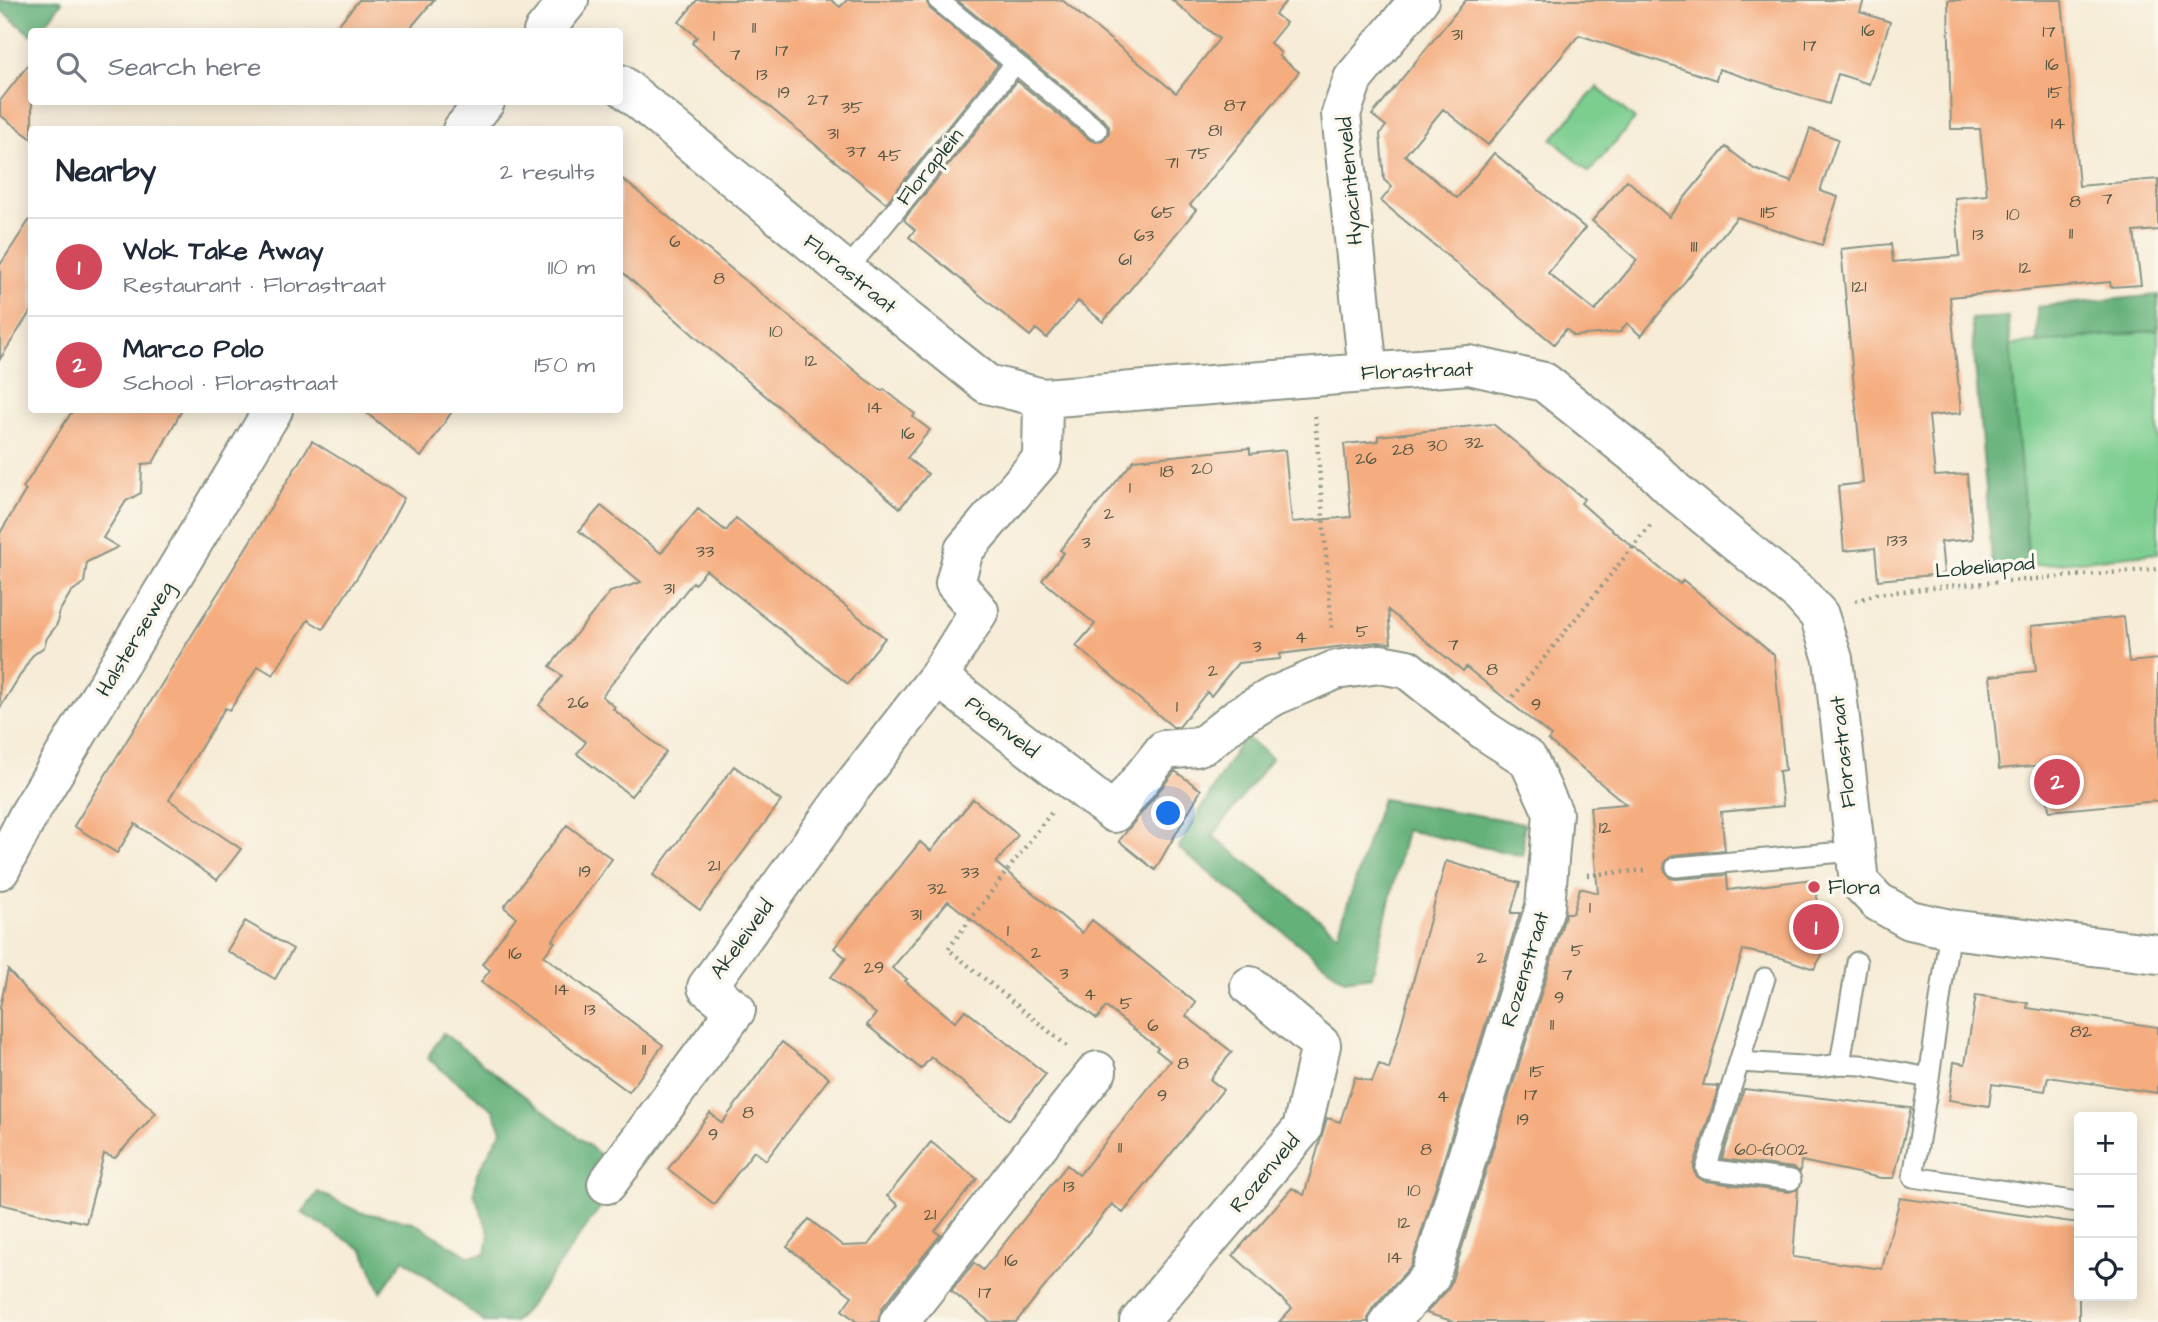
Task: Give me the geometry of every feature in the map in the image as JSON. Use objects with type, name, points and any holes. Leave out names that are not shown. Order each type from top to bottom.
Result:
[{"type":"street","name":"Hyacintenveld","points":[[1368,372],[1341,114],[1353,79],[1409,4]]},
{"type":"street","name":"Florastraat","points":[[623,86],[987,384],[1042,398],[1469,365],[1544,382],[1800,594],[1819,615],[1833,659],[1859,882],[1878,902],[1910,920],[1950,929],[2158,954]]},
{"type":"street","points":[[465,126],[483,105]]},
{"type":"street","points":[[938,677],[979,611],[955,583],[964,550],[1042,459],[1042,398]]},
{"type":"street","name":"Halsterseweg","points":[[0,870],[29,814],[271,413]]},
{"type":"street","name":"Rozenstraat","points":[[1164,750],[1196,747],[1206,743],[1238,717],[1274,696],[1335,670],[1380,664],[1407,669],[1485,731],[1528,759],[1553,813],[1545,907],[1430,1277],[1389,1322]]},
{"type":"street","name":"Pioenveld","points":[[938,677],[1114,813],[1164,750]]},
{"type":"street","name":"Akeleiveld","points":[[607,1184],[736,1010],[707,987],[852,788],[938,677]]},
{"type":"street","name":"Rozenveld","points":[[1139,1322],[1302,1129],[1321,1045],[1250,986]]},
{"type":"street","points":[[899,1322],[1097,1071]]},
{"type":"lane","points":[[938,0],[1097,130]]},
{"type":"lane","name":"Floraplein","points":[[846,271],[1015,64]]},
{"type":"lane","points":[[1676,867],[1854,851]]},
{"type":"lane","points":[[1950,929],[1913,1177],[2074,1201]]},
{"type":"lane","points":[[1840,1064],[1857,962]]},
{"type":"lane","points":[[1765,978],[1706,1169],[1791,1180]]},
{"type":"lane","points":[[1739,1062],[1818,1067],[1861,1065],[1929,1079]]},
{"type":"path","points":[[1311,378],[1335,670]]},
{"type":"path","points":[[1485,731],[1676,492]]},
{"type":"path","name":"Lobeliapad","points":[[1819,615],[1876,594],[2158,569]]},
{"type":"path","points":[[1073,783],[948,949],[1097,1071]]},
{"type":"path","points":[[1548,872],[1579,876],[1676,867]]},
{"type":"green space","points":[[0,0],[62,2],[42,28],[28,28],[28,32],[0,9]]},
{"type":"green space","points":[[1597,87],[1635,119],[1589,172],[1552,139]]},
{"type":"green space","points":[[2158,295],[2158,330],[2037,343],[2037,307]]},
{"type":"green space","points":[[2008,317],[2029,566],[1993,569],[1971,319]]},
{"type":"green space","points":[[2158,330],[2158,553],[2029,566],[2010,345]]},
{"type":"green space","points":[[1244,736],[1272,758],[1213,836],[1338,934],[1382,799],[1524,823],[1523,856],[1406,830],[1372,976],[1344,980],[1178,848]]},
{"type":"green space","points":[[443,1033],[606,1159],[604,1202],[530,1305],[514,1322],[484,1322],[404,1259],[381,1292],[363,1250],[302,1213],[318,1192],[359,1212],[413,1222],[468,1256],[486,1254],[489,1233],[474,1193],[477,1173],[502,1130],[493,1110],[427,1058]]},
{"type":"building","points":[[359,0],[434,0],[410,28],[335,28]]},
{"type":"building","points":[[697,0],[831,0],[840,7],[847,0],[926,0],[930,9],[998,65],[886,203],[692,43],[697,37],[679,22]]},
{"type":"building","points":[[957,0],[1062,0],[1176,93],[1219,39],[1172,0],[1287,0],[1275,14],[1286,23],[1270,43],[1281,53],[1279,56],[1299,72],[1190,205],[1196,210],[1103,322],[1078,301],[1047,338],[1036,329],[1030,336],[909,237],[915,230],[905,218],[1017,81],[1090,140],[1102,141],[1109,133],[1109,126],[1105,121]]},
{"type":"building","points":[[1466,0],[1864,0],[1860,12],[1890,22],[1869,84],[1838,74],[1829,104],[1719,69],[1716,80],[1579,35],[1488,145],[1443,109],[1405,155],[1457,198],[1494,153],[1585,228],[1548,273],[1595,311],[1637,260],[1592,221],[1627,180],[1669,217],[1726,147],[1754,169],[1792,182],[1810,129],[1838,139],[1820,191],[1838,197],[1822,245],[1737,217],[1641,336],[1627,323],[1620,332],[1574,336],[1566,329],[1554,344],[1381,201],[1392,187],[1384,180],[1380,134],[1386,126],[1372,115]]},
{"type":"building","points":[[1948,0],[2062,0],[2079,186],[2158,179],[2158,230],[2134,232],[2141,285],[2111,287],[2110,282],[1950,297],[1961,413],[1929,416],[1935,476],[1967,474],[1973,539],[1941,542],[1944,574],[1878,580],[1875,548],[1844,551],[1838,486],[1863,483],[1841,249],[1891,244],[1893,262],[1960,256],[1955,198],[1987,195],[1980,129],[1951,129]]},
{"type":"building","points":[[28,65],[28,105],[32,105],[32,126],[28,126],[28,136],[0,115],[0,101]]},
{"type":"building","points":[[623,179],[865,379],[882,391],[884,389],[915,414],[913,417],[930,430],[907,458],[928,474],[900,508],[706,346],[623,273]]},
{"type":"building","points":[[28,222],[28,315],[0,359],[0,265]]},
{"type":"building","points":[[71,413],[180,413],[153,463],[142,464],[141,493],[126,501],[103,538],[118,547],[87,562],[84,583],[71,592],[44,647],[32,656],[0,708],[0,533],[26,490],[23,488]]},
{"type":"building","points":[[367,413],[451,413],[421,457]]},
{"type":"building","points":[[1493,424],[1584,499],[1581,503],[1607,526],[1680,584],[1683,580],[1774,655],[1785,770],[1779,771],[1783,806],[1721,812],[1725,850],[1674,855],[1665,861],[1664,869],[1670,878],[1676,879],[1727,875],[1728,890],[1813,879],[1822,920],[1824,952],[1814,969],[1782,958],[1743,950],[1703,1085],[1719,1086],[1694,1165],[1698,1178],[1789,1192],[1798,1189],[1793,1257],[1882,1269],[1900,1198],[2074,1222],[2074,1301],[2079,1301],[2079,1322],[1455,1322],[1426,1313],[1451,1283],[1566,913],[1573,913],[1580,888],[1598,893],[1590,807],[1626,804],[1548,740],[1551,736],[1513,705],[1466,667],[1463,671],[1388,610],[1391,643],[1377,642],[1280,654],[1280,659],[1238,663],[1211,696],[1207,692],[1179,727],[1173,727],[1076,646],[1095,624],[1042,580],[1064,553],[1060,550],[1134,460],[1250,448],[1250,454],[1285,450],[1292,522],[1351,517],[1344,444],[1378,441],[1378,436]]},
{"type":"building","points":[[312,441],[404,498],[381,541],[323,629],[308,620],[273,675],[258,666],[230,710],[225,708],[169,800],[241,849],[217,880],[135,824],[117,853],[74,826]]},
{"type":"building","points":[[601,506],[661,553],[698,509],[726,531],[736,518],[885,638],[848,684],[706,570],[695,584],[693,582],[602,696],[615,707],[613,709],[666,752],[631,796],[577,754],[586,742],[539,705],[562,676],[550,666],[610,592],[641,582],[579,531]]},
{"type":"building","points":[[2124,617],[2129,662],[2158,659],[2158,801],[2049,811],[2045,765],[1999,769],[1990,676],[2036,671],[2031,626]]},
{"type":"building","points":[[734,766],[781,801],[700,910],[653,875]]},
{"type":"building","points":[[1175,771],[1201,790],[1155,870],[1119,841]]},
{"type":"building","points":[[973,799],[1018,835],[996,863],[1082,933],[1092,920],[1196,1003],[1186,1016],[1232,1052],[1210,1079],[1223,1090],[1123,1213],[1112,1204],[1016,1322],[990,1322],[951,1291],[974,1263],[983,1270],[1067,1165],[1079,1175],[1170,1061],[1156,1050],[1158,1048],[1106,1007],[1097,1019],[948,901],[892,968],[955,1022],[965,1010],[1046,1074],[1009,1120],[931,1057],[921,1069],[867,1025],[876,1014],[831,977],[846,958],[834,948],[920,842],[931,851]]},
{"type":"building","points":[[567,825],[612,859],[544,956],[663,1045],[629,1092],[481,982],[490,970],[482,964],[516,917],[504,907]]},
{"type":"building","points":[[1446,861],[1520,883],[1511,913],[1520,913],[1411,1266],[1373,1307],[1368,1322],[1279,1322],[1292,1308],[1233,1255],[1292,1188],[1304,1195],[1327,1118],[1340,1122],[1355,1077],[1372,1082],[1379,1064],[1389,1069]]},
{"type":"building","points":[[245,921],[293,949],[275,979],[227,951]]},
{"type":"building","points":[[8,970],[38,1004],[156,1113],[115,1158],[104,1154],[86,1223],[0,1204],[0,1007]]},
{"type":"building","points":[[1976,995],[2028,1003],[2027,1008],[2158,1027],[2158,1093],[2048,1077],[2045,1091],[1992,1084],[1989,1106],[1949,1100],[1954,1062],[1965,1064]]},
{"type":"building","points":[[782,1042],[829,1078],[766,1160],[754,1151],[714,1204],[668,1169],[710,1113],[722,1123]]},
{"type":"building","points":[[1744,1089],[1911,1108],[1894,1178],[1881,1178],[1801,1161],[1800,1172],[1793,1168],[1722,1159]]},
{"type":"building","points":[[931,1142],[977,1179],[935,1231],[940,1235],[882,1308],[878,1322],[857,1322],[842,1310],[852,1296],[787,1247],[809,1219],[843,1246],[868,1245],[898,1205],[887,1196]]},
{"type":"place","name":"Marco Polo","points":[[2057,782]]},
{"type":"place","name":"Flora","points":[[1814,887]]},
{"type":"place","name":"Wok Take Away","points":[[1816,927]]}]
